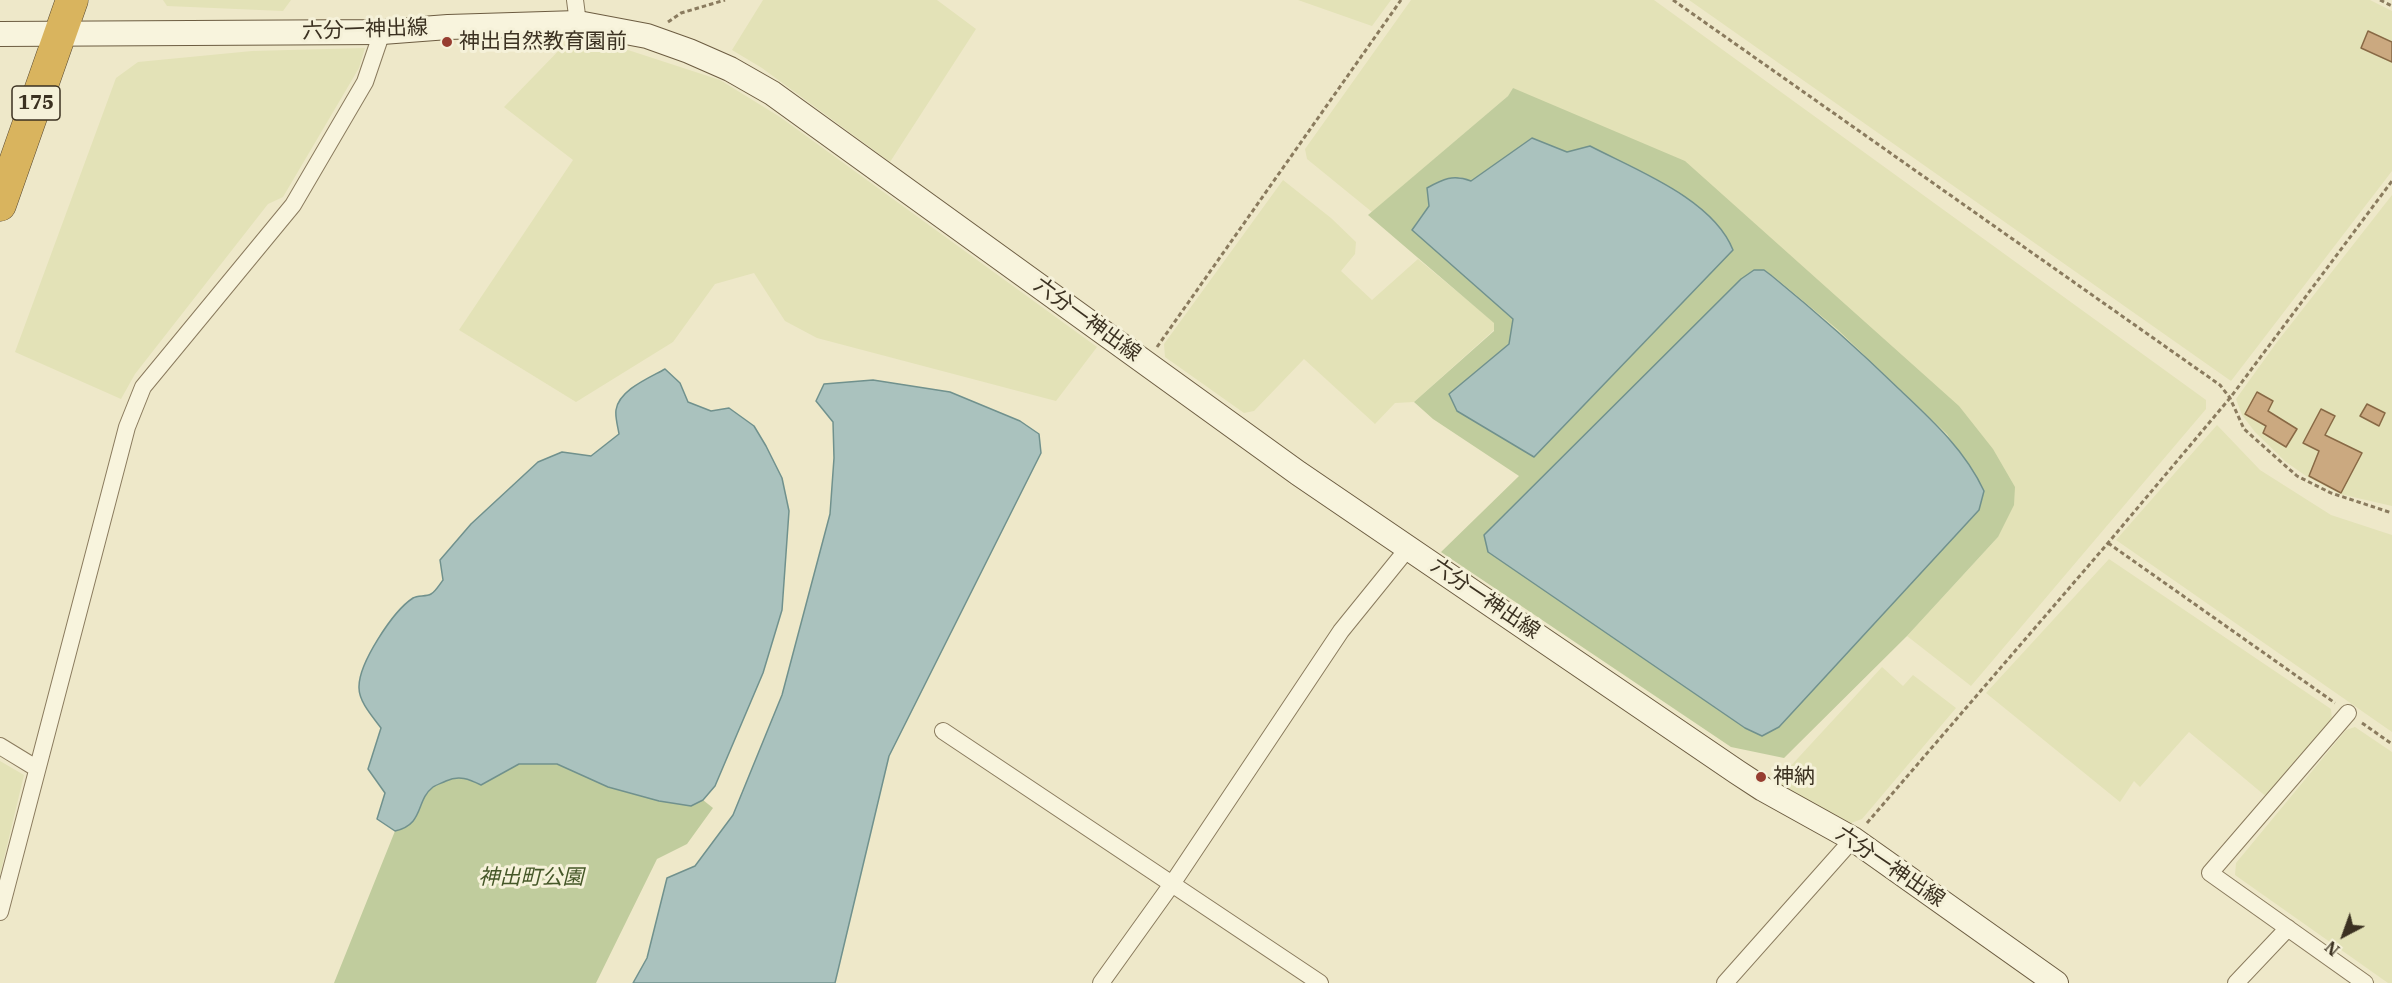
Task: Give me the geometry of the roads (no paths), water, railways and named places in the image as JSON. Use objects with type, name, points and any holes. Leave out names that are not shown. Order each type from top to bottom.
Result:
[{"type":"highway","name":"175","points":[[0,205],[72,0]]},
{"type":"main road","name":"六分一神出線","points":[[0,34],[382,32],[448,27],[576,11],[689,51],[730,69],[772,93],[1298,473],[1763,789],[1853,839],[2056,983]]},
{"type":"street","points":[[0,912],[127,428],[143,387],[293,205],[365,82],[382,32]]},
{"type":"street","points":[[1101,983],[1172,884],[1341,631],[1409,547]]},
{"type":"street","points":[[2348,713],[2210,873],[2365,983]]},
{"type":"street","points":[[943,731],[1320,983]]},
{"type":"street","points":[[0,746],[36,768]]},
{"type":"street","points":[[1725,983],[1853,839]]},
{"type":"street","points":[[2236,983],[2288,928]]},
{"type":"water","points":[[1532,138],[1567,152],[1590,146],[1650,176],[1691,201],[1709,216],[1723,232],[1733,250],[1534,457],[1457,411],[1449,394],[1509,344],[1513,319],[1412,230],[1429,206],[1427,188],[1448,178],[1471,181]]},
{"type":"water","points":[[1754,270],[1764,270],[1788,290],[1924,412],[1967,462],[1984,491],[1979,510],[1779,727],[1762,736],[1745,728],[1488,552],[1484,535],[1741,279]]},
{"type":"water","points":[[665,369],[680,383],[688,402],[711,411],[729,408],[754,426],[782,478],[789,511],[782,610],[763,673],[715,786],[703,800],[691,806],[659,801],[608,787],[557,764],[519,764],[481,785],[460,778],[434,786],[427,793],[411,823],[395,831],[377,819],[385,793],[368,769],[381,728],[364,704],[359,688],[360,678],[370,652],[387,626],[405,605],[413,598],[429,595],[436,590],[443,580],[440,560],[471,524],[538,462],[562,452],[591,456],[619,434],[616,419],[618,403],[636,385]]},
{"type":"water","points":[[873,380],[950,392],[1020,421],[1039,434],[1041,453],[889,756],[835,983],[633,983],[647,958],[667,878],[695,866],[733,815],[782,695],[830,514],[834,458],[833,422],[816,401],[824,384]]},
{"type":"place","name":"神出自然教育園前","points":[[447,42]]},
{"type":"place","name":"神納","points":[[1761,777]]},
{"type":"park label","name":"神出町公園","points":[[531,878]]}]
